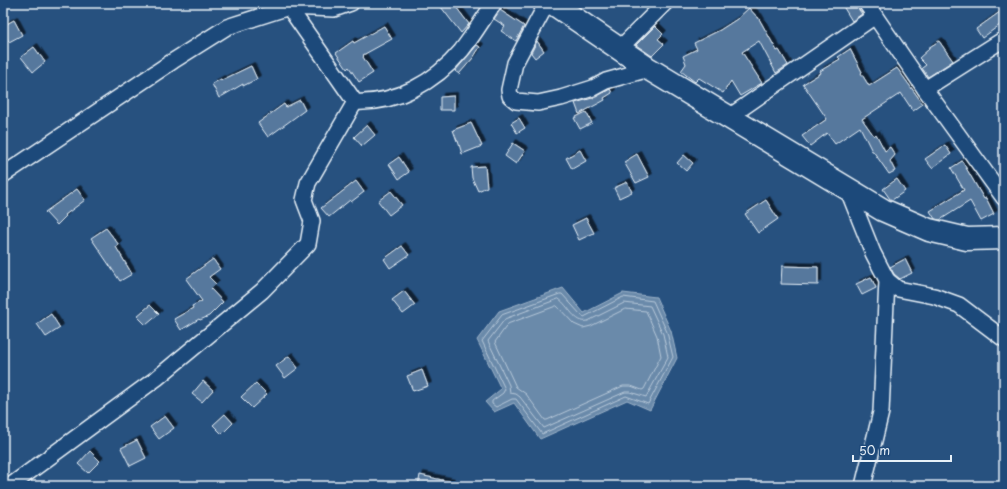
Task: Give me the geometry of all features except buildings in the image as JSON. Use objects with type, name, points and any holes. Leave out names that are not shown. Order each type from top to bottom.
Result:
[{"type":"main road","points":[[552,3],[650,69],[883,210],[929,230],[967,239],[1004,238]]},
{"type":"street","points":[[3,175],[173,61],[227,27],[288,5],[334,9],[351,3]]},
{"type":"street","points":[[355,102],[370,103],[416,89],[437,74],[460,51],[494,3]]},
{"type":"street","points":[[547,3],[515,63],[509,90],[510,96],[516,101],[538,103],[561,98],[593,88],[606,81],[650,69]]},
{"type":"street","points":[[619,49],[665,3]]},
{"type":"street","points":[[866,3],[925,89],[1004,198]]},
{"type":"street","points":[[288,5],[355,102]]},
{"type":"street","points":[[729,117],[875,16]]},
{"type":"street","points":[[925,89],[1004,39]]},
{"type":"street","points":[[10,486],[156,378],[262,291],[308,244],[312,221],[304,200],[308,183],[355,102]]},
{"type":"street","points":[[847,188],[873,253],[888,280],[898,289],[934,296],[959,305],[1004,339]]},
{"type":"street","points":[[863,486],[881,412],[888,280]]},
{"type":"water","points":[[563,288],[584,313],[623,293],[656,297],[671,331],[677,358],[650,410],[627,400],[540,439],[514,403],[494,412],[485,402],[501,389],[477,340],[499,311]]}]
